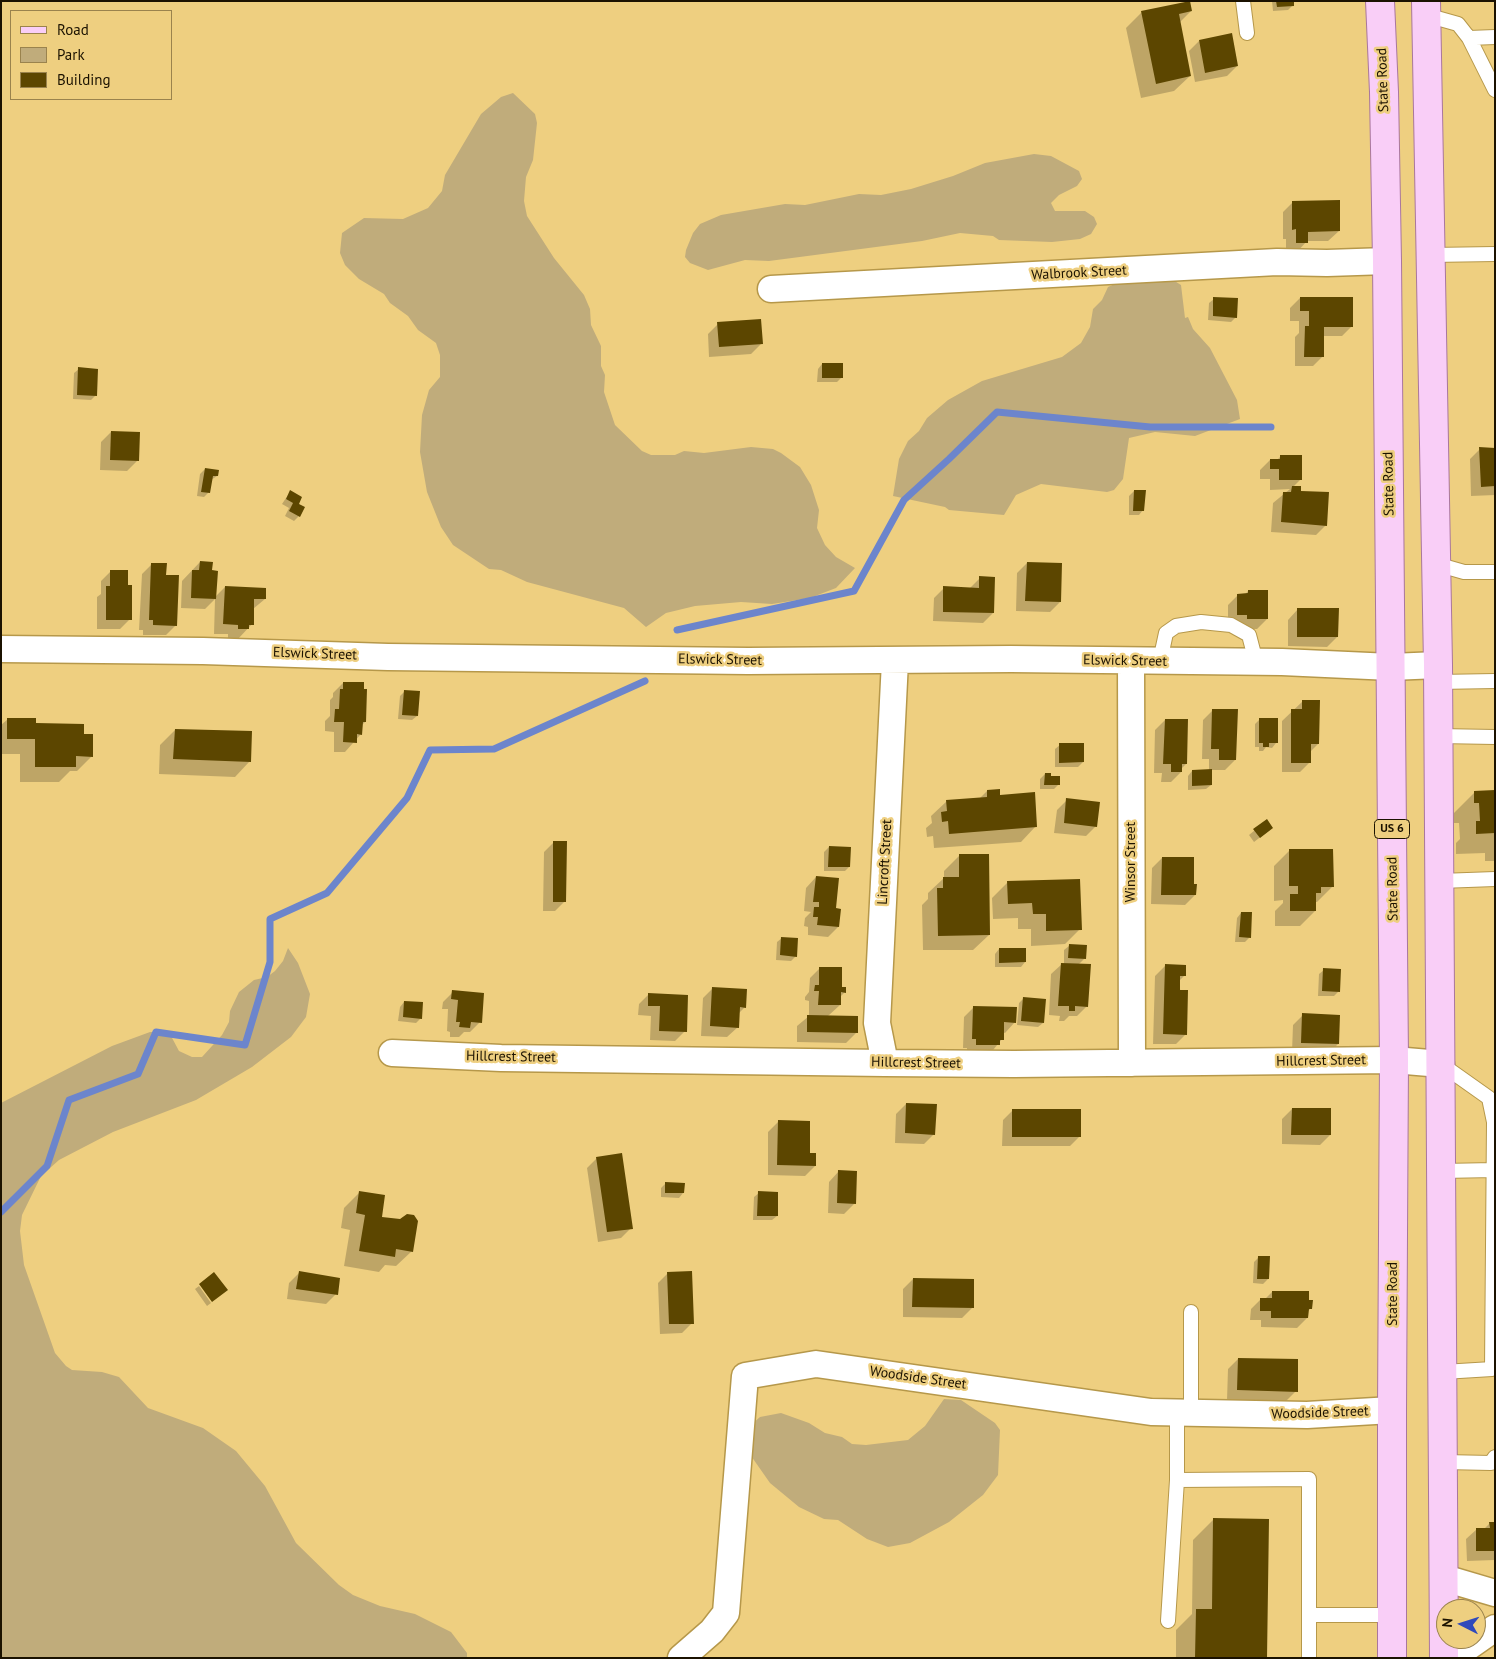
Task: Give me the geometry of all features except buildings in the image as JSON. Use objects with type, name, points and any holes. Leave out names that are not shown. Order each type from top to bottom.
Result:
[{"type":"main road","name":"State Road","points":[[1380,1],[1384,92],[1387,261],[1394,1060],[1392,1658]]},
{"type":"main road","points":[[1426,8],[1438,674],[1444,1658]]},
{"type":"street","name":"Walbrook Street","points":[[772,289],[1277,262],[1387,261]]},
{"type":"street","name":"Elswick Street","points":[[1,649],[748,661],[1011,659],[1256,662],[1391,667],[1438,674]]},
{"type":"street","name":"Lincroft Street","points":[[885,1063],[877,1023],[895,661]]},
{"type":"street","name":"Winsor Street","points":[[1131,661],[1132,1063]]},
{"type":"street","name":"Hillcrest Street","points":[[392,1052],[501,1058],[885,1063],[1394,1060],[1441,1064]]},
{"type":"street","name":"Woodside Street","points":[[681,1658],[712,1631],[726,1613],[745,1376],[816,1364],[1150,1412],[1307,1415],[1392,1410]]},
{"type":"street","points":[[1444,1578],[1495,1593]]},
{"type":"street","points":[[1457,1658],[1458,1654],[1495,1628]]},
{"type":"lane","points":[[1243,1],[1247,32]]},
{"type":"lane","points":[[1426,8],[1458,24],[1469,38],[1495,90]]},
{"type":"lane","points":[[1469,38],[1495,38]]},
{"type":"lane","points":[[1431,255],[1495,254]]},
{"type":"lane","points":[[1436,564],[1464,572],[1495,572]]},
{"type":"lane","points":[[1160,662],[1166,633],[1176,626],[1201,622],[1231,625],[1248,635],[1256,662]]},
{"type":"lane","points":[[1438,674],[1495,681]]},
{"type":"lane","points":[[1438,736],[1495,737]]},
{"type":"lane","points":[[1440,881],[1495,879]]},
{"type":"lane","points":[[1441,1064],[1489,1098],[1494,1122],[1494,1371],[1443,1372]]},
{"type":"lane","points":[[1442,1171],[1494,1170]]},
{"type":"lane","points":[[1168,1621],[1176,1480],[1184,1413],[1191,1312]]},
{"type":"lane","points":[[1444,1462],[1491,1463],[1495,1457]]},
{"type":"lane","points":[[1176,1480],[1310,1479],[1309,1658]]},
{"type":"lane","points":[[1309,1615],[1392,1615]]},
{"type":"green space","points":[[513,93],[535,114],[537,123],[533,160],[526,177],[524,201],[527,216],[554,258],[584,295],[590,309],[591,325],[601,346],[601,366],[605,375],[604,392],[615,425],[642,451],[651,455],[675,455],[684,451],[704,453],[751,447],[773,449],[800,467],[811,485],[819,510],[817,528],[825,545],[836,557],[855,568],[836,588],[810,598],[772,604],[741,602],[695,606],[666,613],[646,627],[624,608],[527,582],[501,570],[489,569],[453,545],[441,527],[427,492],[420,452],[422,415],[429,390],[440,377],[440,355],[436,343],[418,330],[408,316],[390,303],[384,294],[359,279],[345,265],[340,253],[342,233],[364,218],[403,219],[428,208],[442,191],[445,175],[481,114],[501,97]]},
{"type":"green space","points":[[1034,154],[1051,156],[1079,171],[1082,179],[1077,186],[1059,195],[1051,203],[1055,211],[1085,211],[1094,217],[1097,224],[1091,234],[1080,239],[1052,242],[999,240],[993,236],[960,233],[922,241],[769,261],[745,260],[708,270],[690,263],[685,257],[693,233],[700,224],[721,215],[785,204],[805,205],[859,194],[881,195],[911,189],[953,176],[985,163]]},
{"type":"green space","points":[[1173,280],[1181,285],[1185,318],[1188,317],[1193,329],[1210,348],[1237,400],[1240,419],[1195,436],[1155,432],[1129,438],[1123,479],[1114,490],[1107,492],[1041,484],[1016,495],[1004,515],[949,510],[945,507],[893,496],[899,459],[908,441],[919,431],[927,418],[948,400],[982,381],[1062,357],[1081,343],[1090,327],[1093,309],[1102,300],[1108,287],[1119,282]]},
{"type":"green space","points":[[288,948],[298,963],[310,994],[306,1017],[291,1037],[252,1067],[196,1100],[113,1132],[59,1160],[41,1176],[22,1215],[20,1231],[24,1265],[55,1353],[66,1366],[72,1370],[102,1372],[119,1377],[148,1408],[203,1428],[236,1451],[265,1486],[296,1543],[339,1585],[353,1595],[380,1606],[415,1614],[451,1632],[467,1653],[467,1658],[1,1658],[1,1103],[112,1046],[150,1032],[165,1032],[171,1036],[179,1051],[192,1057],[202,1057],[222,1035],[229,1022],[230,1011],[239,992],[254,980],[267,977],[275,971],[283,961]]},
{"type":"green space","points":[[944,1399],[961,1400],[995,1423],[1000,1430],[998,1475],[983,1495],[949,1522],[910,1543],[888,1547],[867,1539],[838,1520],[824,1519],[799,1507],[770,1483],[749,1453],[752,1424],[760,1417],[781,1413],[809,1423],[825,1433],[842,1437],[852,1444],[866,1445],[908,1440],[925,1426]]},
{"type":"waterway","points":[[677,630],[854,591],[904,500],[997,412],[1150,427],[1271,427]]},
{"type":"waterway","points":[[1,1212],[47,1166],[69,1100],[138,1074],[156,1032],[245,1045],[270,962],[270,919],[327,893],[407,798],[430,750],[494,749],[645,681]]}]
